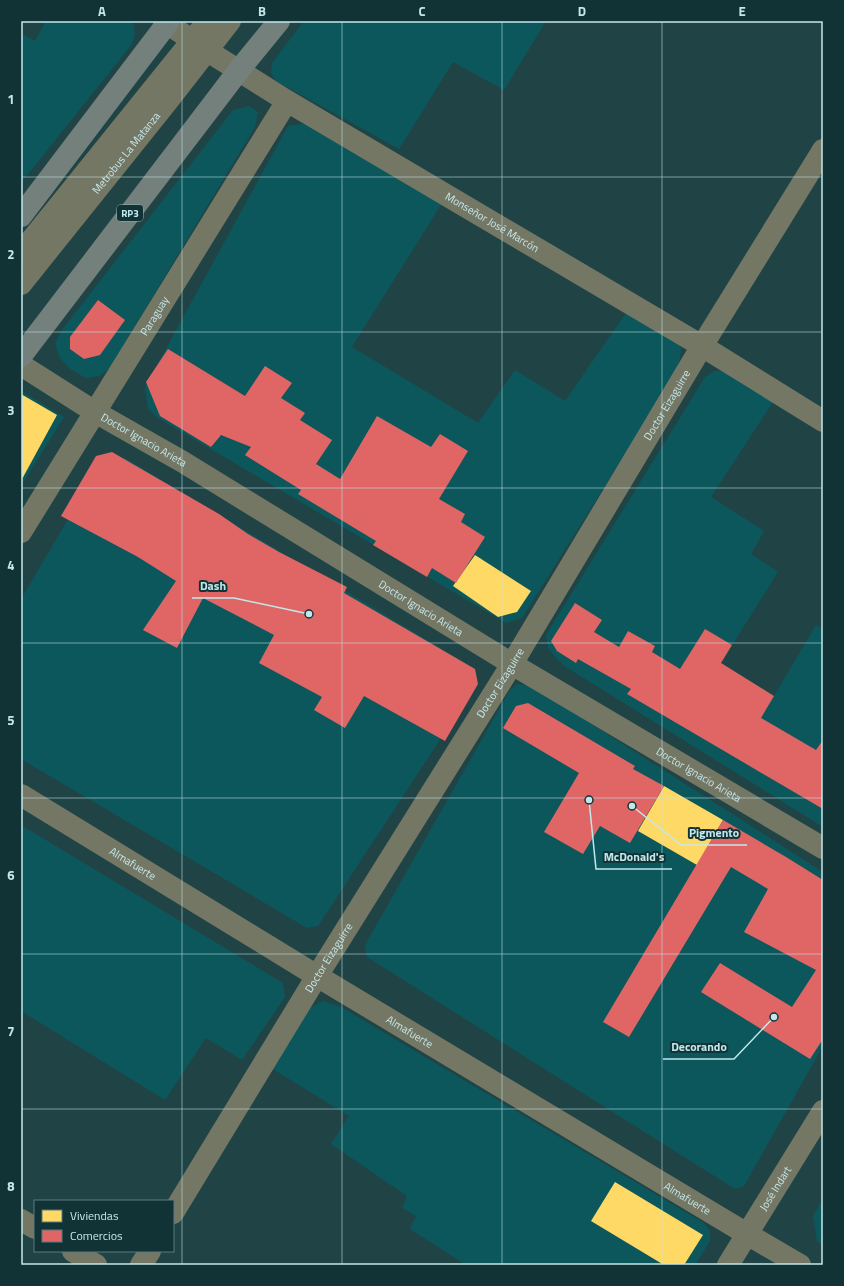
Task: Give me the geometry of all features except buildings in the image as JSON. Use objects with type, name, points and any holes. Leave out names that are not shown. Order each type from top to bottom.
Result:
[{"type":"highway","name":"RP3","points":[[21,356],[239,70],[279,21]]},
{"type":"highway","points":[[21,216],[167,22]]},
{"type":"street","name":"Metrobus La Matanza","points":[[21,284],[166,103],[200,45],[208,21]]},
{"type":"street","name":"Metrobus La Matanza","points":[[21,253],[200,45],[230,21]]},
{"type":"street","name":"Monseñor José Marcón","points":[[167,22],[287,101],[702,346],[823,421]]},
{"type":"street","name":"Paraguay","points":[[21,532],[287,101]]},
{"type":"street","name":"Doctor Eizaguirre","points":[[174,1211],[512,664],[702,346],[823,150]]},
{"type":"street","name":"Doctor Ignacio Arieta","points":[[21,365],[95,412],[183,462],[512,664],[823,848]]},
{"type":"street","name":"Almafuerte","points":[[21,795],[318,976],[800,1265]]},
{"type":"street","name":"José Indart","points":[[728,1265],[823,1111]]},
{"type":"street","points":[[21,1220],[34,1227]]},
{"type":"street","points":[[75,1252],[96,1265]]},
{"type":"street","points":[[141,1265],[149,1252]]},
{"type":"shaded area","points":[[46,21],[132,21],[135,34],[132,44],[21,183],[21,33],[35,41]]},
{"type":"shaded area","points":[[304,21],[546,21],[504,90],[453,62],[399,149],[276,81],[271,73],[272,63]]},
{"type":"shaded area","points":[[249,106],[258,112],[255,127],[109,369],[99,376],[86,378],[70,369],[60,358],[55,344],[62,330],[233,110]]},
{"type":"shaded area","points":[[302,124],[321,127],[444,200],[352,347],[478,423],[515,370],[565,401],[628,310],[680,340],[681,350],[678,370],[522,618],[506,623],[158,418],[148,409],[145,387],[288,126]]},
{"type":"shaded area","points":[[714,371],[728,371],[775,399],[711,497],[764,531],[751,554],[778,572],[721,663],[774,696],[816,625],[823,629],[823,827],[566,667],[548,648],[546,635],[705,377]]},
{"type":"shaded area","points":[[21,391],[64,417],[21,486]]},
{"type":"shaded area","points":[[106,455],[125,458],[475,669],[477,683],[318,926],[307,928],[21,759],[21,599]]},
{"type":"shaded area","points":[[517,684],[532,686],[823,872],[823,1046],[744,1186],[735,1189],[367,957],[365,945],[510,690]]},
{"type":"shaded area","points":[[21,825],[283,983],[285,997],[242,1060],[206,1038],[165,1100],[21,1011]]},
{"type":"shaded area","points":[[323,1001],[341,1007],[704,1223],[710,1231],[710,1241],[695,1265],[466,1265],[410,1229],[416,1216],[402,1208],[407,1196],[331,1144],[349,1116],[268,1066],[304,1011]]},
{"type":"shaded area","points":[[823,1199],[823,1245],[817,1241],[813,1216]]},
{"type":"place","name":"Dash","points":[[309,614]]},
{"type":"place","name":"McDonald's","points":[[589,800]]},
{"type":"place","name":"Pigmento","points":[[632,806]]},
{"type":"place","name":"Decorando","points":[[774,1017]]}]
